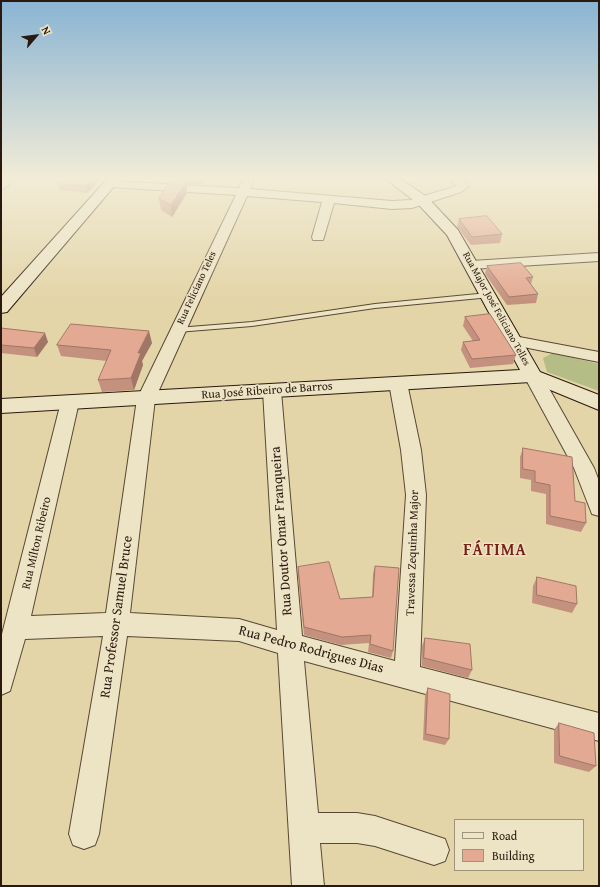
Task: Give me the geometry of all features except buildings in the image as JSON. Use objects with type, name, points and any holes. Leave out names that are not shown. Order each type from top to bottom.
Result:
[{"type":"main road","points":[[3,303],[79,218]]},
{"type":"main road","name":"Rua Major José Feliciano Telles","points":[[439,218],[453,233],[534,376]]},
{"type":"main road","points":[[534,376],[599,403]]},
{"type":"main road","name":"Rua José Ribeiro de Barros","points":[[1,406],[534,376]]},
{"type":"street","name":"Rua Feliciano Teles","points":[[146,399],[230,218]]},
{"type":"street","points":[[318,237],[323,218]]},
{"type":"street","points":[[471,265],[599,257]]},
{"type":"street","points":[[514,341],[599,357]]},
{"type":"street","points":[[534,376],[584,468],[599,508]]},
{"type":"street","name":"Travessa Zequinha Major","points":[[398,383],[411,450],[416,495],[407,675]]},
{"type":"street","name":"Rua Doutor Omar Franqueira","points":[[272,391],[308,886]]},
{"type":"street","name":"Rua Professor Samuel Bruce","points":[[84,834],[117,624],[146,399]]},
{"type":"street","name":"Rua Mílton Ribeiro","points":[[1,682],[16,628],[70,402]]},
{"type":"street","name":"Rua Pedro Rodrigues Dias","points":[[16,628],[117,624],[240,630],[290,645],[599,727]]},
{"type":"street","points":[[303,828],[357,828],[375,831],[434,850]]},
{"type":"lane","points":[[177,330],[252,324],[375,306],[488,295]]},
{"type":"green space","points":[[553,353],[599,364],[599,391],[547,372],[543,358]]},
{"type":"district","name":"FÁTIMA","points":[[495,551]]}]
